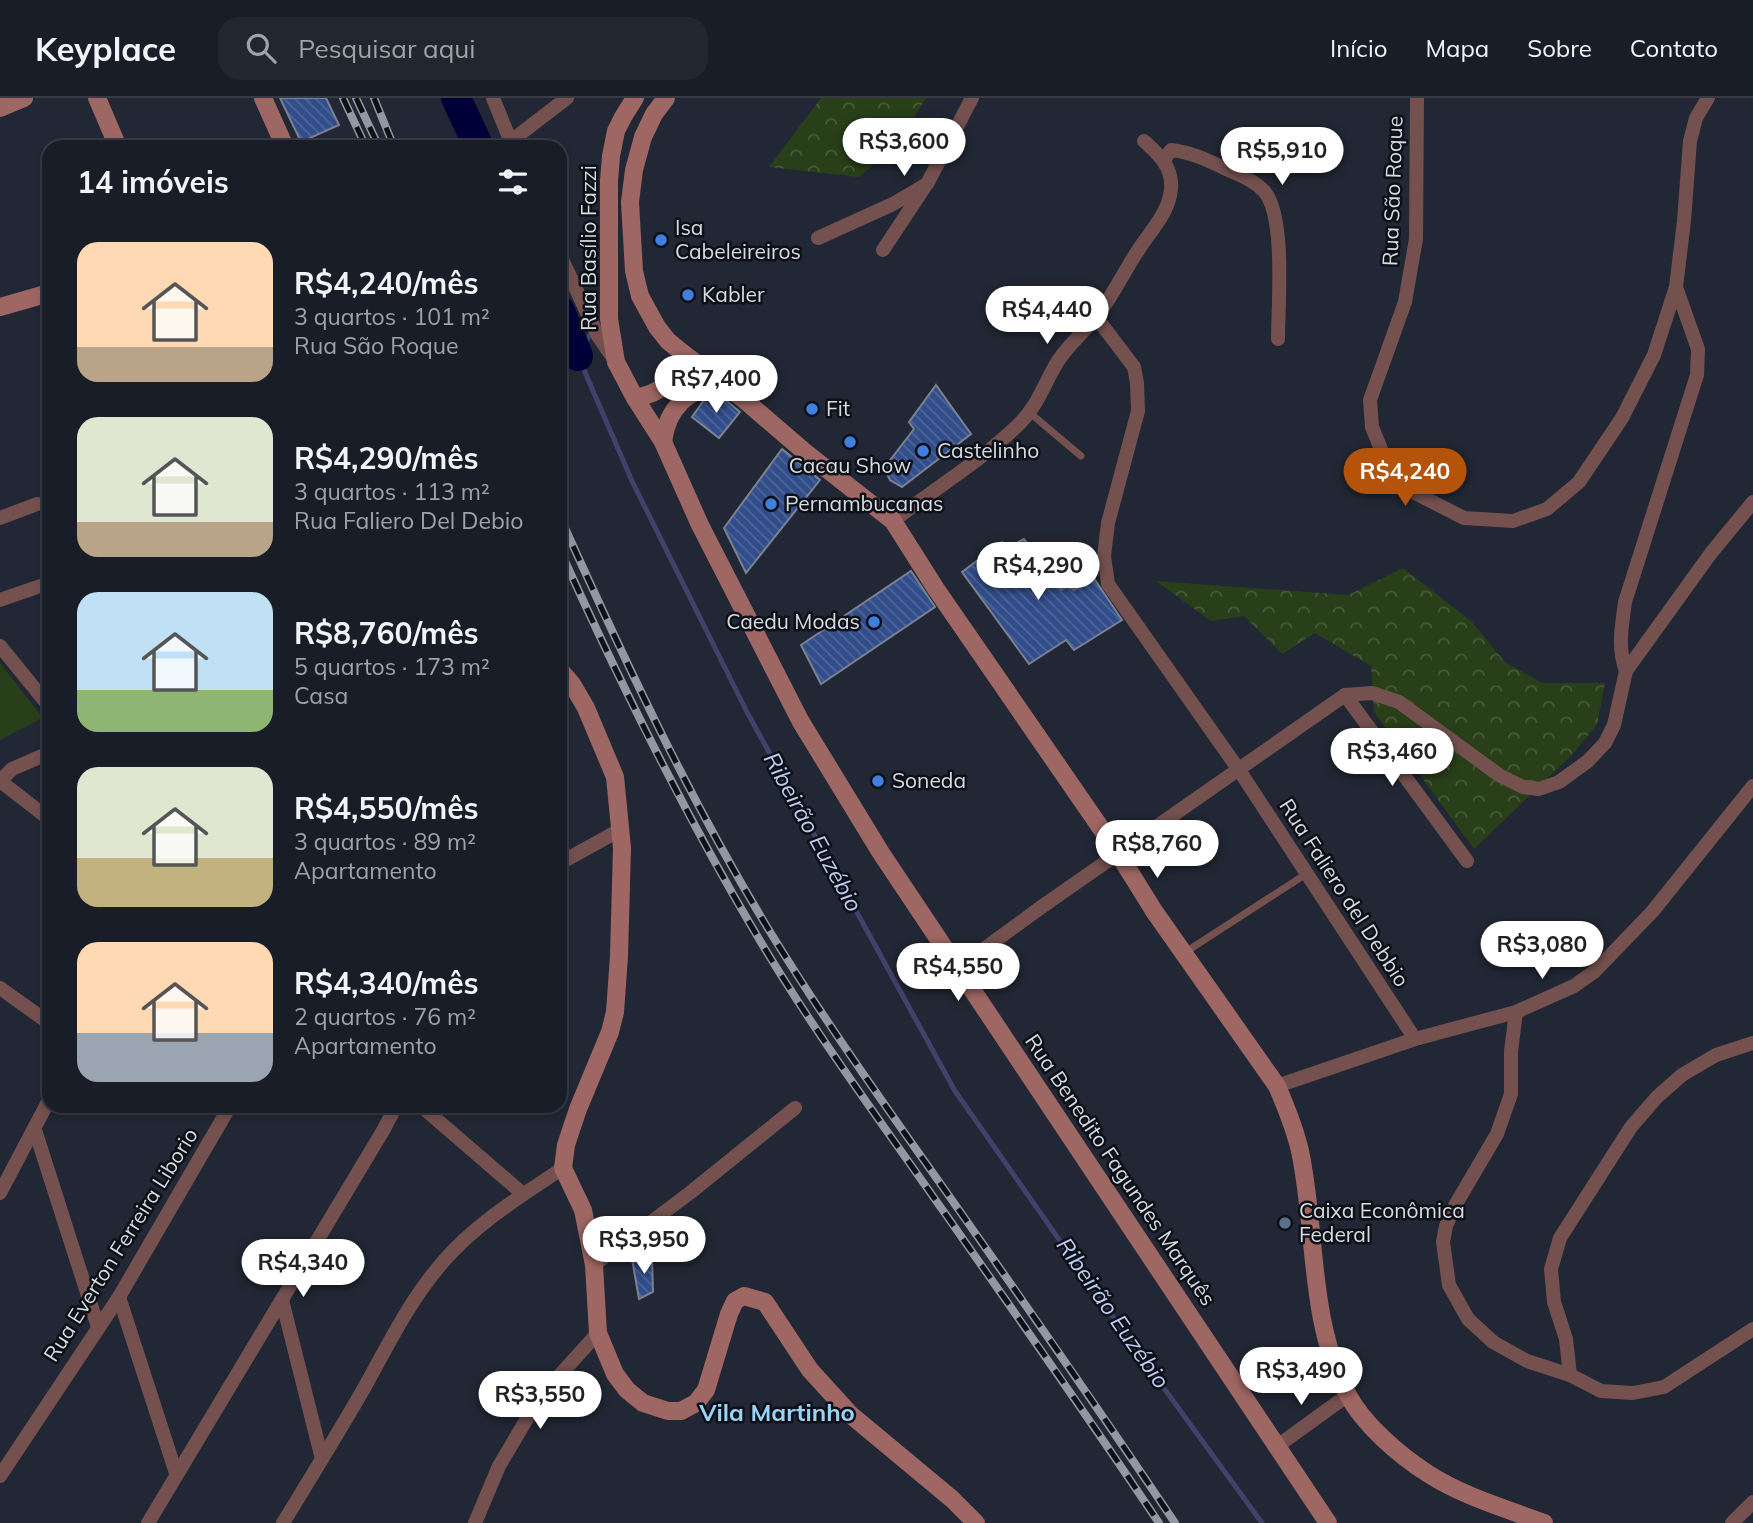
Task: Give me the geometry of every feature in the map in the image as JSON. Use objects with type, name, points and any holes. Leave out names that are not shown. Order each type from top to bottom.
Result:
[{"type":"main road","points":[[0,108],[24,98]]},
{"type":"main road","points":[[97,98],[115,140]]},
{"type":"main road","points":[[263,98],[282,140]]},
{"type":"main road","name":"Rua Basílio Fazzi","points":[[616,362],[608,307],[611,156],[617,131],[635,98]]},
{"type":"main road","name":"Rua Basílio Fazzi","points":[[666,98],[643,136],[634,170],[630,202],[634,271],[640,296],[663,334],[684,355]]},
{"type":"main road","points":[[0,307],[42,295]]},
{"type":"main road","points":[[635,398],[665,387],[674,379],[684,355],[893,521],[936,589],[1184,953],[1278,1086],[1300,1151],[1328,1346],[1348,1395],[1359,1412],[1398,1452],[1426,1473],[1454,1489],[1544,1523]]},
{"type":"main road","name":"Rua Benedito Fagundes Marquês","points":[[616,362],[663,442],[700,525],[801,722],[881,853],[1328,1523]]},
{"type":"main road","points":[[663,442],[666,422],[679,402],[705,387],[723,384]]},
{"type":"main road","points":[[567,688],[586,708],[615,777],[620,830],[622,885],[615,1012],[610,1032],[578,1109],[566,1145],[563,1168],[583,1210],[594,1265],[598,1333],[615,1374],[627,1390],[643,1403],[668,1412],[681,1411],[696,1403],[706,1390],[735,1301],[744,1296],[765,1302],[810,1370],[850,1415],[952,1499],[976,1523]]},
{"type":"street","points":[[493,98],[510,140]]},
{"type":"street","points":[[517,140],[567,98]]},
{"type":"street","points":[[883,250],[927,184],[972,98]]},
{"type":"street","name":"Rua São Roque","points":[[1417,98],[1416,239],[1405,302],[1370,400],[1372,427],[1383,454],[1396,474],[1415,494],[1464,518],[1513,521],[1547,509],[1579,482],[1622,418],[1654,355],[1676,287],[1690,141],[1696,118],[1708,98]]},
{"type":"street","points":[[893,521],[984,453],[1030,413],[1059,359],[1096,317],[1138,250],[1164,215],[1172,186],[1164,160],[1144,141]]},
{"type":"street","points":[[1164,160],[1171,150],[1188,152],[1254,182],[1265,193],[1275,211],[1278,339]]},
{"type":"street","points":[[818,238],[893,204],[927,184]]},
{"type":"street","points":[[1626,671],[1621,657],[1620,639],[1625,602],[1697,375],[1698,349],[1676,287]]},
{"type":"street","points":[[567,289],[616,362]]},
{"type":"street","name":"Rua Faliero del Debbio","points":[[1096,317],[1134,367],[1138,383],[1138,411],[1108,523],[1104,556],[1108,584],[1239,770],[1415,1039]]},
{"type":"street","points":[[958,968],[1345,695],[1372,694],[1399,702],[1499,775],[1523,787],[1539,789],[1559,782],[1588,761],[1605,743],[1614,725],[1626,671],[1711,553],[1753,502]]},
{"type":"street","points":[[0,518],[37,504]]},
{"type":"street","points":[[0,600],[42,585]]},
{"type":"street","points":[[0,646],[42,697]]},
{"type":"street","points":[[1345,695],[1467,861]]},
{"type":"street","points":[[42,756],[12,769],[0,781],[42,814]]},
{"type":"street","points":[[1278,1086],[1415,1039],[1516,1012],[1574,986],[1595,971],[1652,912],[1753,786]]},
{"type":"street","points":[[567,859],[620,830]]},
{"type":"street","points":[[0,988],[42,1018]]},
{"type":"street","points":[[1516,1012],[1511,1051],[1511,1094],[1497,1134],[1453,1209],[1443,1242],[1449,1285],[1468,1320],[1493,1342],[1527,1361],[1570,1375],[1601,1391],[1633,1393],[1664,1387],[1753,1329]]},
{"type":"street","points":[[1570,1375],[1566,1339],[1554,1302],[1551,1269],[1560,1238],[1631,1127],[1657,1097],[1682,1075],[1716,1055],[1753,1042]]},
{"type":"street","points":[[594,1265],[691,1192],[795,1108]]},
{"type":"street","points":[[0,1193],[43,1113]]},
{"type":"street","name":"Rua Everton Ferreira Liborio","points":[[0,1476],[119,1297],[226,1113]]},
{"type":"street","points":[[148,1523],[392,1113]]},
{"type":"street","points":[[429,1113],[523,1194]]},
{"type":"street","points":[[35,1130],[98,1327]]},
{"type":"street","points":[[283,1523],[420,1292],[442,1263],[469,1236],[523,1194],[563,1168]]},
{"type":"street","points":[[119,1297],[176,1473]]},
{"type":"street","points":[[282,1300],[322,1459]]},
{"type":"street","points":[[475,1523],[499,1466],[528,1418],[549,1387],[598,1333]]},
{"type":"street","points":[[1276,1447],[1348,1395]]},
{"type":"street","points":[[1732,1523],[1753,1502]]},
{"type":"lane","points":[[1030,413],[1081,456]]},
{"type":"lane","points":[[1184,953],[1306,874]]},
{"type":"green space","points":[[821,98],[926,98],[898,144],[859,177],[769,167]]},
{"type":"green space","points":[[1403,568],[1471,621],[1505,662],[1542,683],[1605,683],[1597,724],[1572,755],[1474,849],[1374,712],[1371,666],[1315,633],[1282,654],[1244,616],[1211,621],[1156,581],[1348,595]]},
{"type":"green space","points":[[0,663],[42,719],[0,740]]},
{"type":"building","points":[[280,98],[326,98],[339,125],[300,140]]},
{"type":"building","name":"Castelinho","points":[[936,385],[971,434],[902,487],[890,480],[884,468],[914,429],[909,422]]},
{"type":"building","points":[[722,397],[740,412],[719,438],[692,417],[704,400]]},
{"type":"building","name":"Pernambucanas","points":[[782,449],[820,480],[746,573],[724,528]]},
{"type":"building","points":[[1024,539],[1061,590],[1068,586],[1074,590],[1093,577],[1122,620],[1074,650],[1066,640],[1029,664],[962,572],[1002,542],[1007,548]]},
{"type":"building","name":"Caedu Modas","points":[[911,571],[935,607],[821,684],[801,645]]},
{"type":"building","points":[[652,1258],[653,1292],[639,1299],[632,1259]]},
{"type":"waterway","name":"Ribeirão Euzébio","points":[[456,98],[476,140]]},
{"type":"waterway","name":"Ribeirão Euzébio","points":[[567,328],[578,356]]},
{"type":"waterway","name":"Ribeirão Euzébio","points":[[589,336],[578,356],[632,481],[747,712],[955,1091],[1142,1358],[1262,1523]]},
{"type":"railway","points":[[343,98],[363,140]]},
{"type":"railway","points":[[356,98],[376,140]]},
{"type":"railway","points":[[374,98],[391,140]]},
{"type":"railway","points":[[567,532],[686,781],[772,935],[852,1057],[1175,1523]]},
{"type":"railway","points":[[567,565],[679,796],[731,892],[777,968],[834,1055],[1159,1523]]},
{"type":"place","name":"Isa Cabeleireiros","points":[[661,240]]},
{"type":"place","name":"Kabler","points":[[688,295]]},
{"type":"place","name":"Fit","points":[[812,409]]},
{"type":"place","name":"Cacau Show","points":[[850,442]]},
{"type":"place","name":"Castelinho","points":[[923,451]]},
{"type":"place","name":"Pernambucanas","points":[[771,504]]},
{"type":"place","name":"Caedu Modas","points":[[874,622]]},
{"type":"place","name":"Soneda","points":[[878,781]]},
{"type":"place","name":"Caixa Econômica Federal","points":[[1285,1223]]},
{"type":"district","name":"Vila Martinho","points":[[777,1413]]}]
